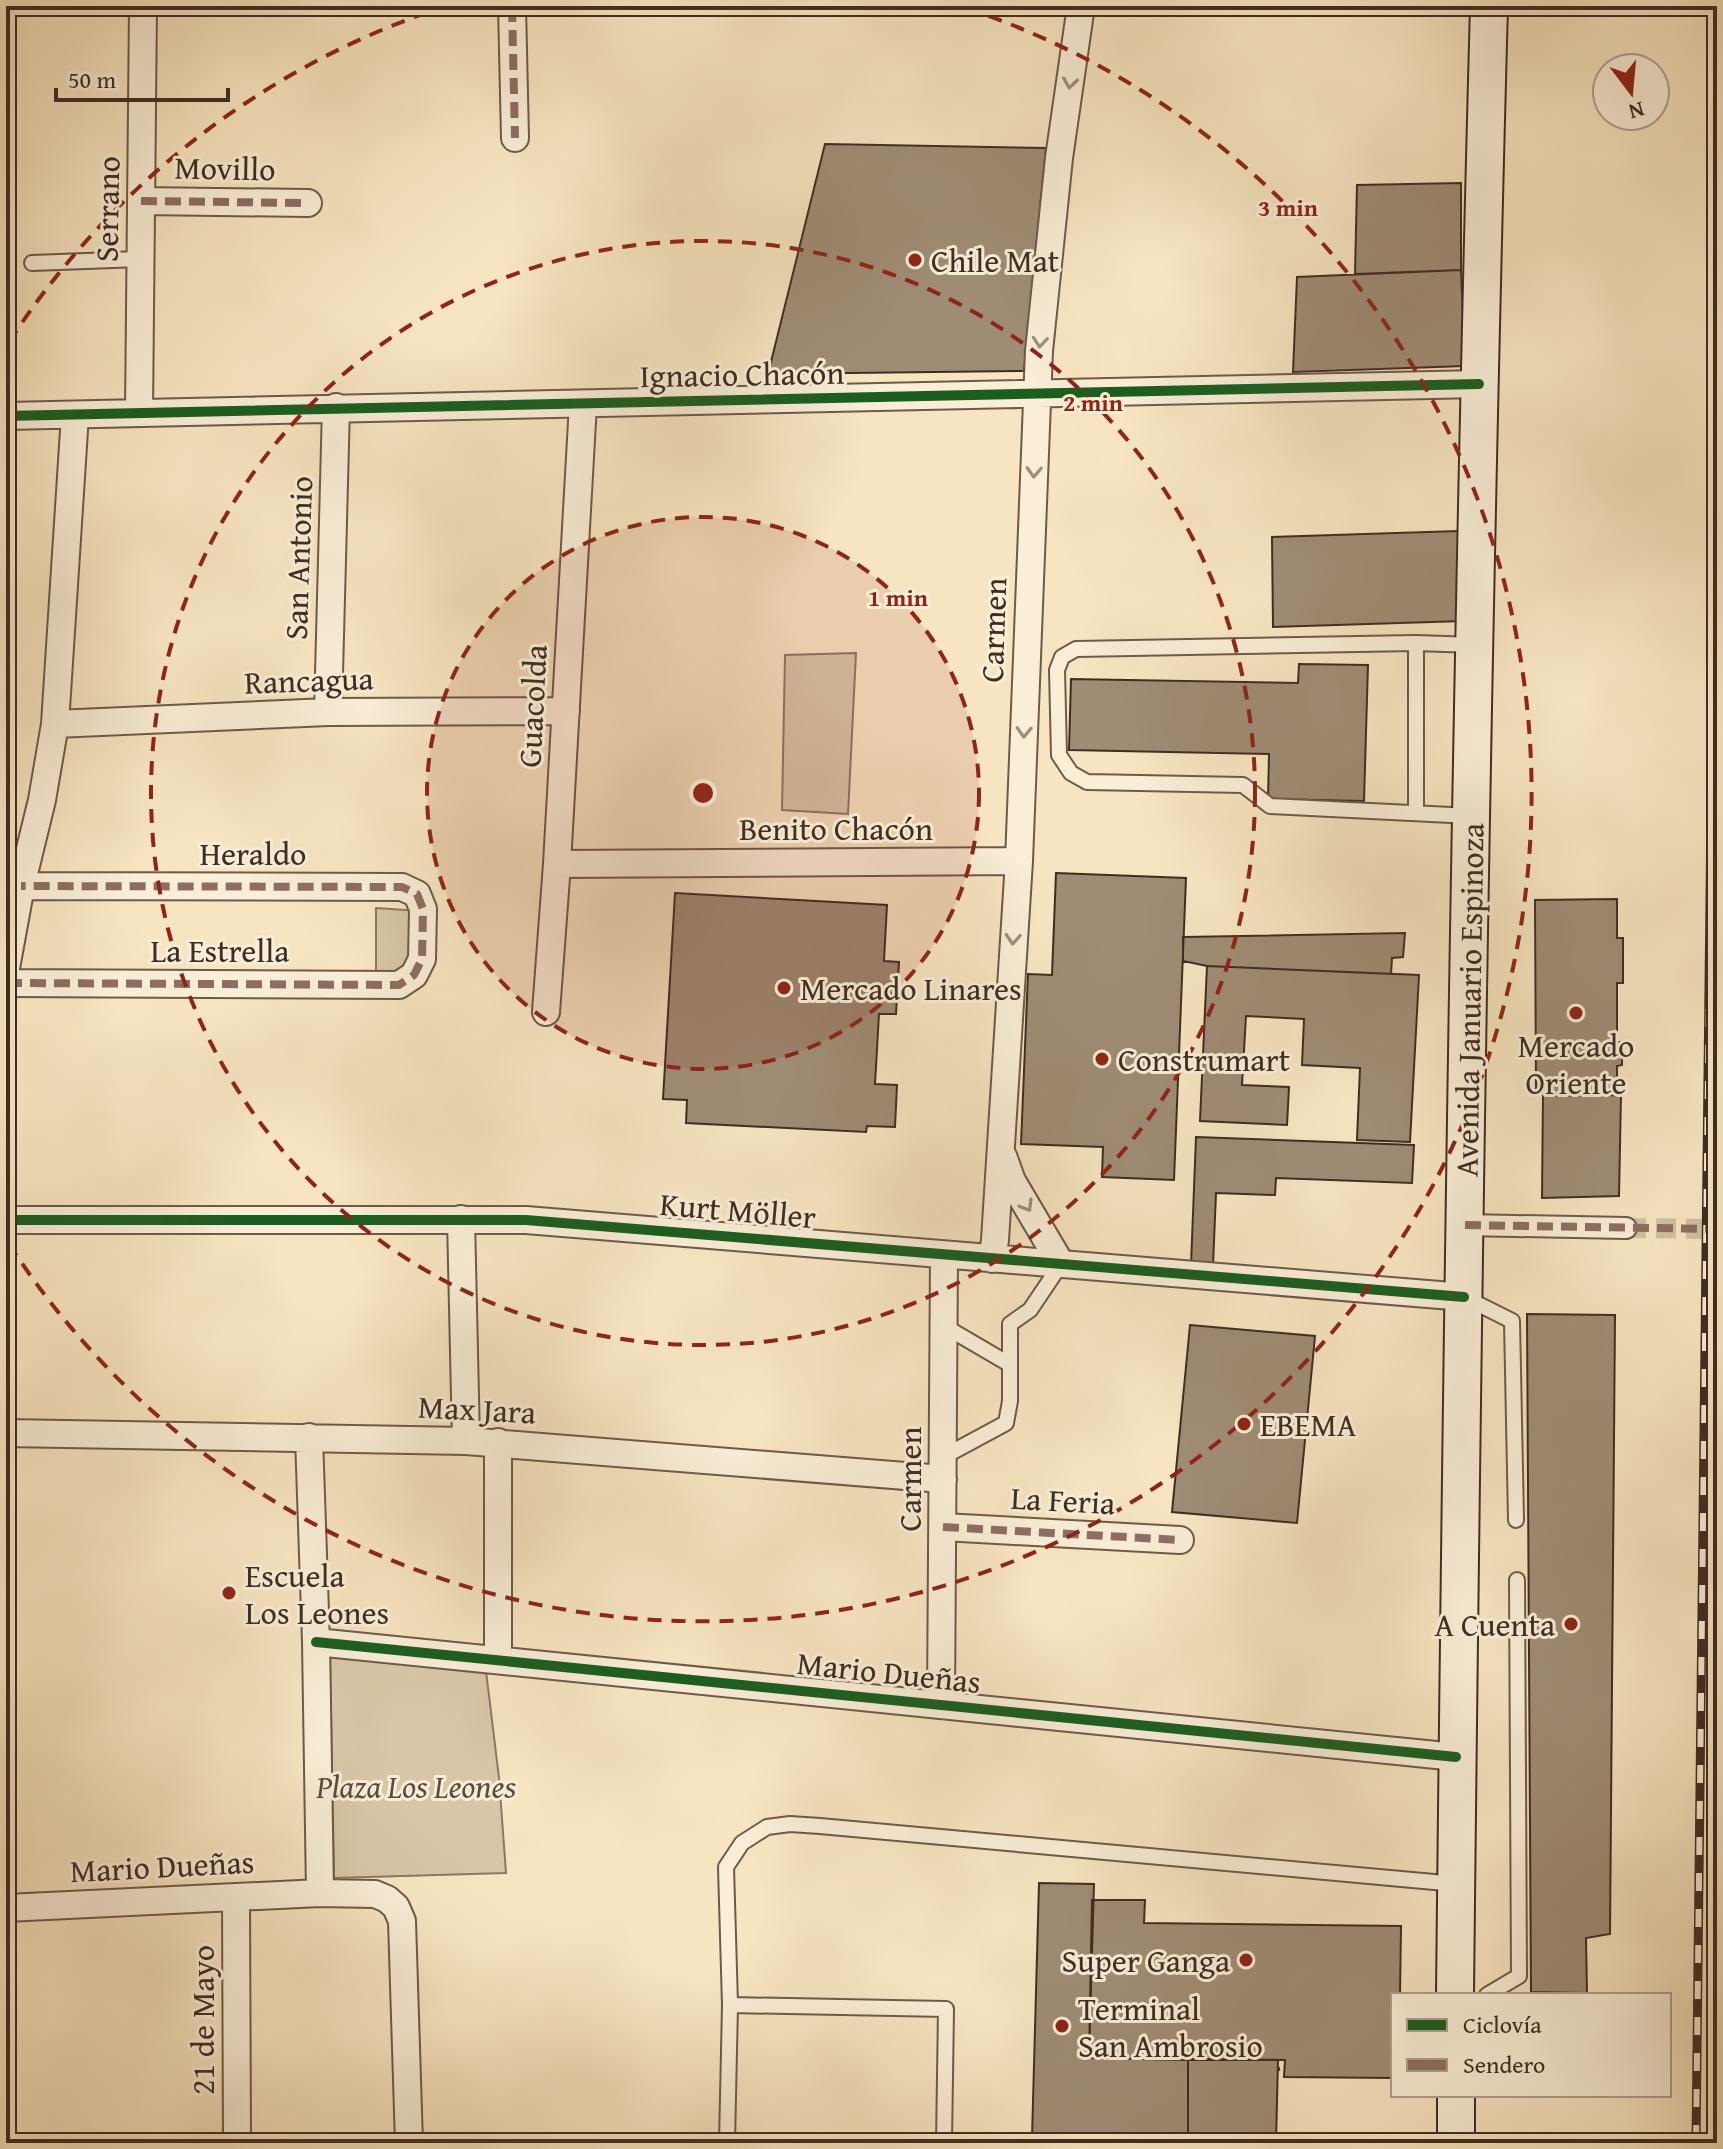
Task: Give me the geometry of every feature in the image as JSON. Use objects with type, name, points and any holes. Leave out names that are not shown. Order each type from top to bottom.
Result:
[{"type":"main road","name":"Avenida Januario Espinoza","points":[[1455,1993],[1456,1757],[1479,384],[1489,6]]},
{"type":"main road","points":[[1456,2097],[1456,2143]]},
{"type":"street","name":"Serrano","points":[[139,413],[143,6]]},
{"type":"street","points":[[512,6],[515,138]]},
{"type":"street","name":"Carmen","points":[[992,1259],[1019,861],[1037,394],[1059,158],[1081,6]]},
{"type":"street","name":"Movillo","points":[[141,201],[308,203]]},
{"type":"street","name":"Ignacio Chacón","points":[[6,416],[1479,384]]},
{"type":"street","name":"Guacolda","points":[[546,1012],[583,404]]},
{"type":"street","name":"San Antonio","points":[[328,712],[336,407]]},
{"type":"street","points":[[6,968],[55,724],[75,415]]},
{"type":"street","name":"Rancagua","points":[[55,724],[328,712],[566,711]]},
{"type":"street","name":"Benito Chacón","points":[[557,864],[1019,861]]},
{"type":"street","name":"Heraldo","points":[[21,886],[402,887],[417,894],[423,909],[422,959]]},
{"type":"street","name":"La Estrella","points":[[6,983],[399,985],[414,975],[422,959]]},
{"type":"street","points":[[1000,1145],[1012,1181],[1061,1264]]},
{"type":"street","points":[[461,1219],[466,1441]]},
{"type":"street","name":"Kurt Möller","points":[[6,1220],[461,1219],[593,1224],[1464,1297]]},
{"type":"street","points":[[1465,1225],[1626,1228]]},
{"type":"street","name":"Carmen","points":[[941,1703],[944,1255]]},
{"type":"street","name":"Max Jara","points":[[6,1433],[498,1442],[943,1468]]},
{"type":"street","points":[[309,1437],[320,1893]]},
{"type":"street","points":[[498,1442],[498,1659]]},
{"type":"street","name":"La Feria","points":[[943,1527],[1180,1540]]},
{"type":"street","name":"Mario Dueñas","points":[[316,1642],[1456,1757]]},
{"type":"street","name":"Mario Dueñas","points":[[6,1908],[320,1893],[375,1894],[387,1899],[396,1907],[402,1921],[409,2143]]},
{"type":"street","name":"21 de Mayo","points":[[236,1897],[237,2143]]},
{"type":"lane","points":[[32,263],[140,259]]},
{"type":"lane","points":[[1472,816],[1270,806],[1243,785],[1095,783],[1078,778],[1064,765],[1059,755],[1057,670],[1062,657],[1076,649],[1416,643],[1475,645]]},
{"type":"lane","points":[[1416,643],[1416,813]]},
{"type":"lane","points":[[943,1468],[1006,1423],[1010,1401],[1010,1324],[1030,1310],[1061,1264]]},
{"type":"lane","points":[[1464,1297],[1512,1321],[1516,1520]]},
{"type":"lane","points":[[944,1326],[1009,1364]]},
{"type":"lane","points":[[1490,1993],[1519,1976],[1517,1580]]},
{"type":"lane","points":[[727,2143],[730,2005],[726,1867],[742,1843],[754,1834],[778,1825],[820,1826],[1456,1884]]},
{"type":"lane","points":[[730,2005],[946,2009],[944,2143]]},
{"type":"green space","points":[[856,653],[848,814],[782,810],[785,655]]},
{"type":"green space","points":[[376,908],[419,911],[414,975],[376,975]]},
{"type":"green space","name":"Plaza Los Leones","points":[[330,1657],[486,1671],[506,1873],[334,1878]]},
{"type":"building","name":"Chile Mat","points":[[825,144],[1046,148],[1024,371],[768,374]]},
{"type":"building","points":[[1461,183],[1461,270],[1355,274],[1357,185]]},
{"type":"building","points":[[1461,270],[1465,366],[1293,372],[1297,277]]},
{"type":"building","points":[[1458,531],[1463,621],[1273,627],[1272,537]]},
{"type":"building","points":[[1299,664],[1368,665],[1364,801],[1268,799],[1269,754],[1069,750],[1071,679],[1298,683]]},
{"type":"building","name":"Construmart","points":[[1056,873],[1186,878],[1174,1180],[1102,1177],[1103,1147],[1021,1144],[1028,974],[1052,975]]},
{"type":"building","name":"Mercado Linares","points":[[675,893],[887,905],[884,961],[899,962],[896,1014],[879,1014],[875,1084],[897,1085],[895,1127],[867,1126],[866,1132],[686,1123],[687,1100],[663,1099]]},
{"type":"building","name":"Mercado Oriente","points":[[1617,899],[1617,938],[1623,938],[1623,983],[1617,983],[1617,1042],[1622,1042],[1622,1065],[1617,1066],[1617,1094],[1536,1093],[1535,900]]},
{"type":"building","points":[[1405,933],[1403,957],[1392,958],[1391,974],[1207,966],[1183,961],[1183,937]]},
{"type":"building","points":[[1207,966],[1419,975],[1410,1142],[1357,1140],[1360,1068],[1302,1065],[1304,1019],[1246,1016],[1242,1085],[1289,1087],[1287,1125],[1200,1121]]},
{"type":"building","points":[[1621,1095],[1619,1196],[1542,1198],[1543,1096]]},
{"type":"building","points":[[1196,1137],[1414,1145],[1412,1183],[1276,1178],[1275,1195],[1216,1193],[1213,1266],[1191,1265]]},
{"type":"building","name":"A Cuenta","points":[[1527,1314],[1615,1315],[1610,1934],[1586,1938],[1587,1993],[1531,1992]]},
{"type":"building","name":"EBEMA","points":[[1190,1325],[1315,1336],[1297,1523],[1172,1512]]},
{"type":"building","name":"Terminal San Ambrosio","points":[[1039,1883],[1094,1884],[1089,2058],[1188,2060],[1188,2139],[1032,2138]]},
{"type":"building","name":"Super Ganga","points":[[1092,1900],[1145,1900],[1144,1923],[1401,1926],[1400,1993],[1391,1993],[1391,2078],[1284,2077],[1285,2060],[1089,2058]]},
{"type":"building","points":[[1188,2060],[1278,2060],[1276,2143],[1032,2143],[1032,2138],[1188,2139]]},
{"type":"tunnel","points":[[1626,1228],[1717,1229]]},
{"type":"railway","points":[[1696,2143],[1717,278]]},
{"type":"marked path","points":[[512,6],[515,138]]},
{"type":"marked path","points":[[141,201],[308,203]]},
{"type":"marked path","points":[[6,983],[399,985],[414,975],[422,959],[423,909],[417,894],[402,887],[21,886]]},
{"type":"marked path","points":[[1465,1225],[1717,1229]]},
{"type":"marked path","points":[[943,1527],[1180,1540]]},
{"type":"cycle path","points":[[6,416],[1479,384]]},
{"type":"cycle path","points":[[6,1220],[526,1220],[1464,1297]]},
{"type":"cycle path","points":[[316,1642],[1456,1757]]},
{"type":"place","name":"Chile Mat","points":[[915,260]]},
{"type":"place","name":"Mercado Linares","points":[[784,988]]},
{"type":"place","name":"Mercado Oriente","points":[[1576,1013]]},
{"type":"place","name":"Construmart","points":[[1102,1059]]},
{"type":"place","name":"EBEMA","points":[[1244,1424]]},
{"type":"place","name":"Escuela Los Leones","points":[[229,1593]]},
{"type":"place","name":"A Cuenta","points":[[1571,1624]]},
{"type":"place","name":"Super Ganga","points":[[1246,1960]]},
{"type":"place","name":"Terminal San Ambrosio","points":[[1062,2026]]}]
